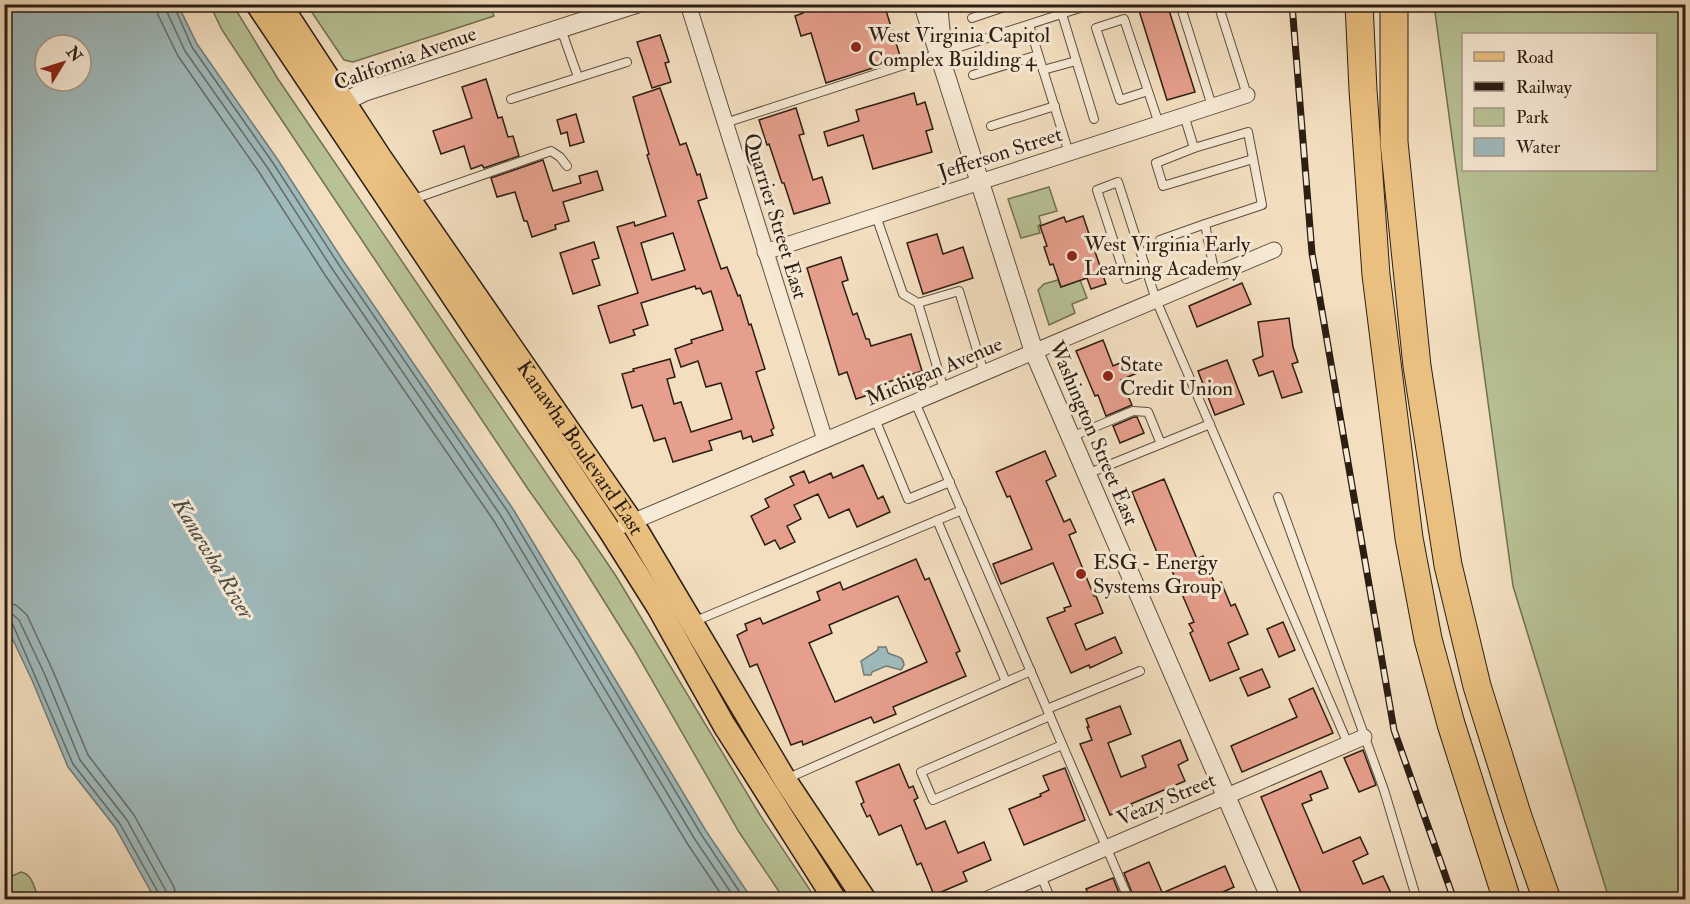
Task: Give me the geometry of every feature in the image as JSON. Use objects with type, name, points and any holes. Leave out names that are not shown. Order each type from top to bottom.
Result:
[{"type":"highway","points":[[1359,4],[1362,90],[1376,274],[1409,538],[1430,649],[1451,724],[1507,900]]},
{"type":"highway","points":[[1394,4],[1394,142],[1417,366],[1448,565],[1477,686],[1547,900]]},
{"type":"main road","name":"Kanawha Boulevard East","points":[[257,4],[410,200],[632,522],[785,779],[865,900]]},
{"type":"main road","name":"Kanawha Boulevard East","points":[[280,4],[335,106],[658,607],[724,725],[835,900]]},
{"type":"street","name":"California Avenue","points":[[335,106],[364,92],[636,4]]},
{"type":"street","name":"Quarrier Street East","points":[[688,4],[825,440]]},
{"type":"street","name":"Washington Street East","points":[[923,4],[1034,352],[1271,900]]},
{"type":"street","points":[[938,4],[941,30],[939,54]]},
{"type":"street","name":"Jefferson Street","points":[[765,252],[1247,95]]},
{"type":"street","name":"Michigan Avenue","points":[[610,531],[1274,250]]},
{"type":"street","name":"Veazy Street","points":[[985,900],[1364,737]]},
{"type":"lane","points":[[972,18],[1013,4]]},
{"type":"lane","points":[[1180,4],[1212,106]]},
{"type":"lane","points":[[1218,4],[1247,95]]},
{"type":"lane","points":[[725,123],[1086,5]]},
{"type":"lane","points":[[1062,14],[1094,119]]},
{"type":"lane","points":[[1148,91],[1120,100],[1096,28],[1124,19],[1148,91],[1159,124]]},
{"type":"lane","points":[[1029,25],[1069,153]]},
{"type":"lane","points":[[561,29],[578,77]]},
{"type":"lane","points":[[973,75],[1038,55]]},
{"type":"lane","points":[[1043,70],[1076,61]]},
{"type":"lane","points":[[511,99],[627,62]]},
{"type":"lane","points":[[991,126],[1054,106]]},
{"type":"lane","points":[[1184,115],[1194,148]]},
{"type":"lane","points":[[1160,240],[1262,205],[1248,132],[1194,148],[1156,163],[1162,186],[1253,159]]},
{"type":"lane","points":[[410,200],[551,151],[567,166]]},
{"type":"lane","points":[[1147,271],[1126,279],[1097,190],[1119,182],[1147,271],[1156,300],[1348,744]]},
{"type":"lane","points":[[876,216],[903,294],[918,303],[944,390]]},
{"type":"lane","points":[[1205,224],[1215,275]]},
{"type":"lane","points":[[918,303],[959,291],[984,373]]},
{"type":"lane","points":[[915,402],[1129,900]]},
{"type":"lane","points":[[1071,437],[1140,410],[1148,412],[1161,444]]},
{"type":"lane","points":[[875,419],[908,499],[950,483]]},
{"type":"lane","points":[[1087,474],[1210,424]]},
{"type":"lane","points":[[1278,497],[1384,790],[1418,900]]},
{"type":"lane","points":[[691,622],[962,510]]},
{"type":"lane","points":[[937,520],[1006,682]]},
{"type":"lane","points":[[785,779],[1031,671]]},
{"type":"lane","points":[[1062,744],[933,801],[921,772],[1140,671]]},
{"type":"lane","points":[[1041,876],[1052,900]]},
{"type":"green space","points":[[210,5],[233,5],[278,79],[616,576],[760,815],[816,899],[784,899],[739,832],[634,649],[579,561],[528,489],[261,89],[222,30]]},
{"type":"green space","points":[[307,5],[490,5],[494,16],[353,62],[344,60]]},
{"type":"green space","points":[[1434,5],[1685,5],[1685,899],[1609,899],[1513,586]]},
{"type":"green space","points":[[1049,187],[1057,211],[1039,216],[1040,233],[1021,238],[1008,199]]},
{"type":"green space","points":[[1058,280],[1061,287],[1080,280],[1087,298],[1072,304],[1075,313],[1049,325],[1038,290],[1044,284]]},
{"type":"green space","points":[[21,872],[30,878],[38,899],[5,899],[5,879]]},
{"type":"water","name":"Kanawha River","points":[[4,5],[178,5],[197,44],[513,509],[706,831],[752,899],[155,899],[115,827],[68,767],[32,680],[5,623]]},
{"type":"water","points":[[878,647],[886,647],[888,653],[901,658],[904,665],[901,670],[886,666],[872,672],[871,675],[864,675],[861,661],[878,650]]},
{"type":"building","name":"West Virginia Capitol Complex Building 4","points":[[800,4],[884,4],[901,59],[826,83],[811,33],[801,36],[795,16],[803,13]]},
{"type":"building","points":[[1137,4],[1167,4],[1195,92],[1167,100]]},
{"type":"building","points":[[660,35],[669,62],[665,63],[671,82],[652,88],[637,42]]},
{"type":"building","points":[[486,79],[498,118],[502,117],[508,137],[513,136],[519,156],[484,168],[482,165],[471,169],[464,146],[441,154],[433,131],[472,118],[462,87]]},
{"type":"building","points":[[660,88],[680,145],[686,143],[697,175],[700,174],[707,198],[698,201],[721,269],[727,267],[738,296],[740,295],[749,325],[751,324],[765,369],[756,372],[774,428],[771,430],[773,435],[753,442],[751,436],[743,439],[741,431],[709,441],[712,450],[673,462],[665,438],[654,441],[642,405],[632,408],[622,374],[670,359],[675,377],[667,379],[674,404],[681,402],[691,432],[732,419],[721,383],[706,387],[698,361],[681,367],[675,349],[692,343],[691,340],[723,330],[711,291],[703,294],[700,288],[696,289],[695,286],[641,303],[648,325],[633,330],[635,335],[610,343],[598,306],[638,293],[617,227],[634,222],[635,226],[666,216],[647,155],[649,154],[633,97]],"holes":[[[673,233],[685,270],[652,280],[641,243]]]},
{"type":"building","points":[[914,93],[917,105],[925,102],[933,129],[926,131],[932,152],[873,169],[863,135],[828,146],[824,132],[859,121],[856,110]]},
{"type":"building","points":[[796,108],[804,134],[799,135],[813,180],[822,177],[830,203],[794,214],[759,120]]},
{"type":"building","points":[[576,114],[584,142],[570,146],[567,132],[561,134],[557,120]]},
{"type":"building","points":[[543,160],[553,191],[581,183],[579,176],[597,171],[603,190],[563,202],[569,221],[555,225],[556,229],[532,237],[527,221],[524,221],[515,192],[497,197],[491,178]]},
{"type":"building","name":"West Virginia Early Learning Academy","points":[[1083,216],[1106,284],[1091,289],[1087,278],[1061,287],[1053,264],[1050,265],[1044,247],[1047,246],[1040,226],[1064,217],[1066,222]]},
{"type":"building","points":[[937,234],[943,254],[963,247],[973,278],[923,294],[907,243]]},
{"type":"building","points":[[594,242],[599,258],[592,260],[600,285],[573,294],[560,253]]},
{"type":"building","points":[[841,257],[848,280],[842,282],[853,315],[857,313],[866,339],[869,339],[871,346],[911,334],[922,371],[882,384],[884,390],[856,399],[847,372],[839,375],[807,268]]},
{"type":"building","points":[[1242,283],[1251,304],[1197,327],[1189,306]]},
{"type":"building","points":[[1289,318],[1293,347],[1298,362],[1292,364],[1302,392],[1282,398],[1273,371],[1259,376],[1253,360],[1263,356],[1258,322]]},
{"type":"building","name":"State Credit Union","points":[[1103,340],[1113,366],[1131,358],[1137,373],[1121,380],[1132,405],[1106,416],[1076,351]]},
{"type":"building","points":[[1227,360],[1244,404],[1215,415],[1198,371]]},
{"type":"building","points":[[1137,417],[1144,433],[1120,443],[1113,426]]},
{"type":"building","points":[[1045,451],[1056,476],[1046,481],[1064,522],[1070,519],[1076,532],[1069,535],[1103,613],[1075,624],[1086,650],[1115,637],[1122,653],[1090,668],[1089,665],[1071,673],[1047,618],[1071,606],[1053,563],[1001,584],[993,564],[1032,549],[1010,496],[1007,497],[996,472]]},
{"type":"building","points":[[863,465],[878,499],[883,496],[890,512],[857,527],[849,509],[829,518],[818,494],[794,505],[801,519],[787,526],[795,542],[780,549],[775,540],[765,545],[751,516],[769,507],[765,499],[794,485],[790,477],[804,471],[809,483],[831,473],[833,478]]},
{"type":"building","points":[[1164,479],[1197,559],[1203,556],[1215,584],[1221,582],[1231,606],[1235,604],[1248,634],[1228,643],[1239,669],[1210,681],[1190,633],[1193,631],[1189,624],[1194,622],[1169,564],[1163,567],[1132,492]]},
{"type":"building","points":[[916,559],[925,580],[929,578],[960,651],[956,653],[966,676],[893,707],[896,714],[874,723],[871,717],[803,745],[802,741],[791,745],[757,664],[750,667],[737,635],[747,630],[745,624],[760,618],[763,624],[820,600],[817,592],[840,582],[843,590]],"holes":[[[898,596],[927,662],[835,702],[809,643],[832,633],[829,625]]]},
{"type":"building","points":[[1283,622],[1295,650],[1279,657],[1267,629]]},
{"type":"building","points":[[1262,669],[1270,687],[1248,696],[1240,678]]},
{"type":"building","points":[[1313,688],[1333,733],[1242,772],[1231,746],[1297,717],[1289,699]]},
{"type":"building","points":[[1120,706],[1131,734],[1108,743],[1121,777],[1146,767],[1142,756],[1180,740],[1188,760],[1178,765],[1185,781],[1110,815],[1080,744],[1092,740],[1086,719]]},
{"type":"building","points":[[1363,750],[1376,785],[1359,792],[1344,758]]},
{"type":"building","points":[[899,764],[909,788],[913,786],[918,798],[914,800],[926,829],[945,821],[958,853],[984,842],[991,860],[963,872],[967,881],[934,895],[921,863],[917,865],[901,825],[879,835],[870,815],[867,817],[861,804],[864,802],[856,782]]},
{"type":"building","points":[[1065,768],[1085,820],[1024,845],[1009,809],[1041,796],[1040,794],[1049,790],[1043,776]]},
{"type":"building","points":[[1321,771],[1328,788],[1310,795],[1312,800],[1302,804],[1323,853],[1360,837],[1368,854],[1353,861],[1363,884],[1383,876],[1391,893],[1377,900],[1304,900],[1261,797]]},
{"type":"building","points":[[1149,862],[1162,892],[1144,900],[1135,900],[1124,873]]},
{"type":"building","points":[[1225,866],[1234,887],[1223,892],[1226,900],[1146,900]]},
{"type":"building","points":[[1113,878],[1122,900],[1091,900],[1086,889]]},
{"type":"railway","points":[[1292,4],[1312,253],[1394,730],[1454,900]]},
{"type":"place","name":"West Virginia Capitol Complex Building 4","points":[[856,47]]},
{"type":"place","name":"West Virginia Early Learning Academy","points":[[1072,256]]},
{"type":"place","name":"State Credit Union","points":[[1108,376]]},
{"type":"place","name":"ESG - Energy Systems Group","points":[[1081,574]]}]
